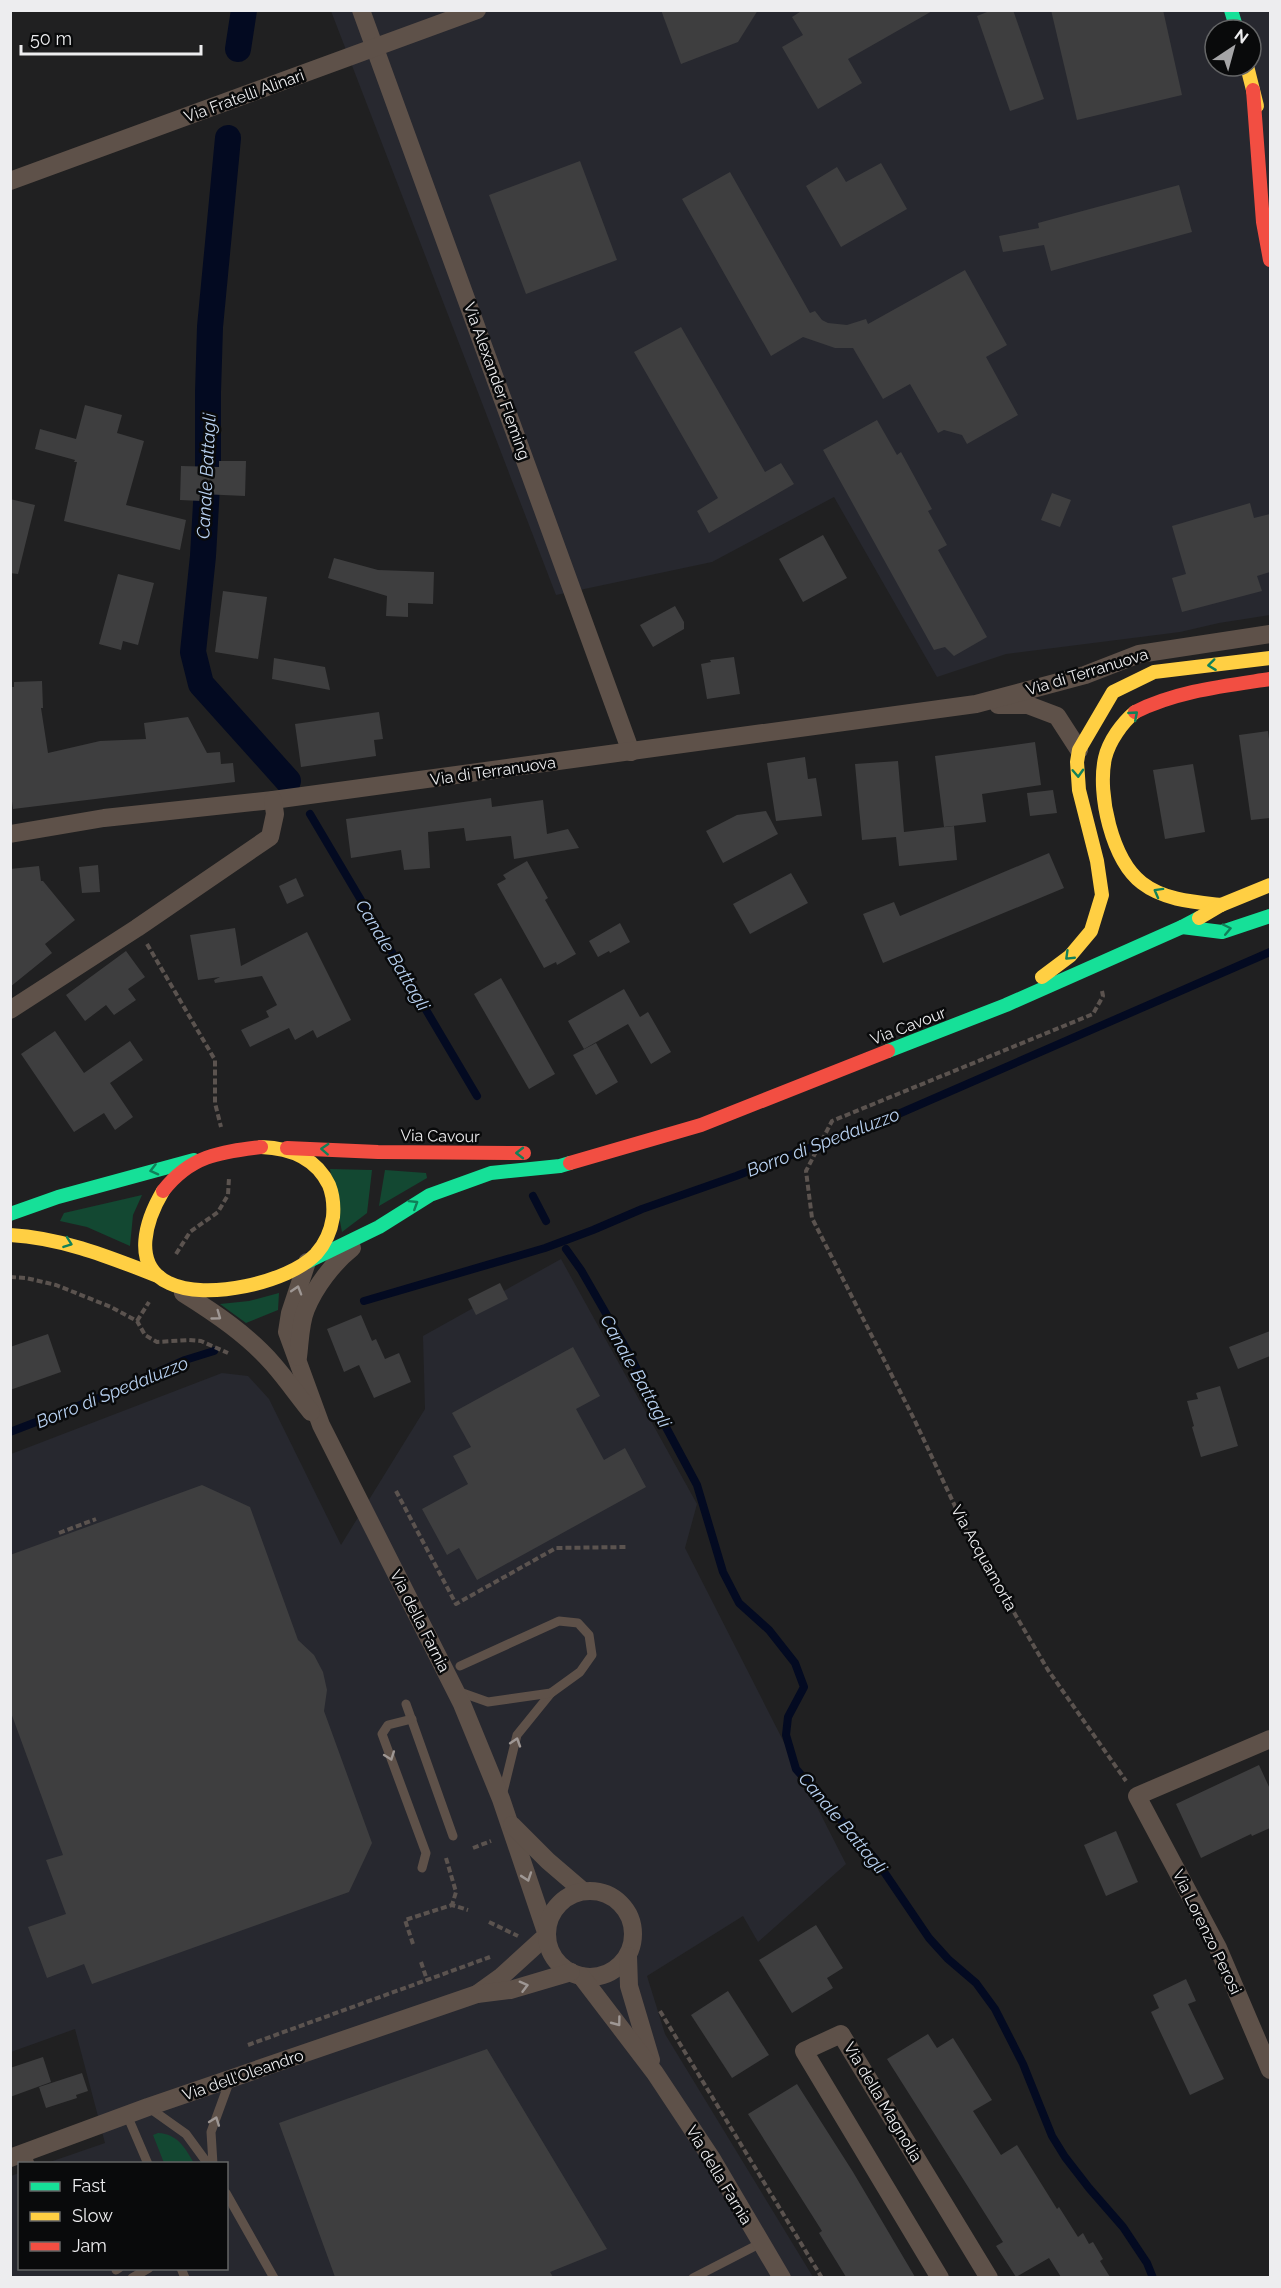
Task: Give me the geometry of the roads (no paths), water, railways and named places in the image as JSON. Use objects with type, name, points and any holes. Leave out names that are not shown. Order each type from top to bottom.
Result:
[{"type":"main road","points":[[1253,78],[1270,129]]},
{"type":"main road","points":[[1258,89],[1270,164]]},
{"type":"main road","points":[[1258,89],[1263,222],[1270,260]]},
{"type":"main road","points":[[1006,1005],[1070,956],[1090,931],[1102,895],[1097,861],[1079,790],[1079,750],[1113,692],[1154,672],[1270,658]]},
{"type":"main road","points":[[1221,905],[1171,899],[1138,881],[1120,855],[1108,820],[1102,789],[1106,757],[1116,735],[1135,711],[1175,694],[1270,679]]},
{"type":"main road","name":"Via Cavour","points":[[10,1235],[59,1239],[186,1290],[231,1287],[275,1277],[379,1227],[430,1195],[491,1173],[560,1166],[701,1125],[1006,1005],[1182,927],[1221,905],[1270,885]]},
{"type":"main road","points":[[1182,927],[1222,932],[1270,916]]},
{"type":"main road","name":"Via Cavour","points":[[561,1150],[641,1144]]},
{"type":"main road","name":"Via Cavour","points":[[273,1147],[297,1153],[316,1167],[333,1193],[335,1212],[332,1225],[320,1248],[307,1262]]},
{"type":"main road","name":"Via Cavour","points":[[10,1214],[58,1197],[231,1150],[273,1147],[378,1152],[539,1152]]},
{"type":"main road","name":"Via Cavour","points":[[163,1280],[151,1267],[143,1239],[151,1210],[182,1171],[211,1155]]},
{"type":"street","name":"Via Alexander Fleming","points":[[361,10],[631,752]]},
{"type":"street","name":"Via Fratelli Alinari","points":[[10,180],[477,10]]},
{"type":"street","name":"Via di Terranuova","points":[[10,834],[104,818],[273,800],[976,704],[1085,675],[1139,654],[1270,634]]},
{"type":"street","name":"Via di Terranuova","points":[[976,704],[1028,705],[1057,716],[1079,750]]},
{"type":"street","points":[[10,1010],[137,928],[270,837],[275,814],[273,800]]},
{"type":"street","name":"Via della Farnia","points":[[298,1358],[305,1310],[324,1277],[342,1256],[379,1227]]},
{"type":"street","name":"Via della Farnia","points":[[307,1262],[290,1313],[287,1332],[321,1425],[455,1690],[501,1798],[554,1957],[562,1966],[576,1974],[655,2073],[712,2159],[782,2277]]},
{"type":"street","name":"Via della Farnia","points":[[163,1280],[253,1344],[273,1364],[321,1425]]},
{"type":"street","name":"Via Lorenzo Perosi","points":[[1270,1739],[1137,1796],[1218,1948],[1270,2070]]},
{"type":"street","name":"Via della Farnia","points":[[508,1822],[583,1891],[596,1890],[608,1894],[627,1910],[634,1933],[633,1945],[628,1956],[629,1986],[655,2073]]},
{"type":"street","points":[[547,1935],[551,1917],[561,1902],[571,1894],[583,1891]]},
{"type":"street","name":"Via dell'Oleandro","points":[[477,1994],[502,1976],[547,1935]]},
{"type":"street","points":[[576,1974],[594,1977],[608,1974],[619,1967],[628,1956]]},
{"type":"street","name":"Via dell'Oleandro","points":[[22,2158],[148,2107],[477,1994],[510,1990],[576,1974]]},
{"type":"street","name":"Via della Magnolia","points":[[940,2277],[804,2051],[841,2034],[989,2277]]},
{"type":"lane","points":[[460,1666],[559,1621],[578,1623],[589,1635],[592,1655],[579,1672],[551,1692],[517,1735],[501,1798]]},
{"type":"lane","points":[[455,1690],[488,1702],[551,1692]]},
{"type":"lane","points":[[406,1704],[453,1836]]},
{"type":"lane","points":[[412,1719],[388,1725],[382,1734],[426,1853],[422,1869]]},
{"type":"lane","points":[[213,2162],[211,2132],[230,2080]]},
{"type":"lane","points":[[148,2107],[186,2133],[207,2162]]},
{"type":"lane","points":[[127,2115],[148,2162]]},
{"type":"lane","points":[[228,2196],[274,2277]]},
{"type":"lane","points":[[693,2277],[761,2243]]},
{"type":"waterway","points":[[238,49],[244,10]]},
{"type":"waterway","name":"Canale Battagli","points":[[228,138],[210,327],[208,469],[203,556],[193,652],[201,684],[288,781]]},
{"type":"waterway","name":"Canale Battagli","points":[[310,814],[477,1096]]},
{"type":"waterway","name":"Borro di Spedaluzzo","points":[[364,1301],[545,1248],[642,1209],[896,1115],[1270,952]]},
{"type":"waterway","name":"Canale Battagli","points":[[533,1196],[546,1221]]},
{"type":"waterway","name":"Canale Battagli","points":[[566,1249],[581,1270],[631,1357],[697,1485],[723,1572],[739,1603],[769,1630],[795,1663],[804,1687],[788,1717],[786,1735],[796,1769],[876,1860],[929,1938],[948,1959],[976,1983],[995,2009],[1023,2064],[1052,2136],[1089,2188],[1123,2227],[1147,2263],[1153,2278]]},
{"type":"waterway","name":"Borro di Spedaluzzo","points":[[10,1432],[109,1394],[185,1360],[214,1351]]}]
